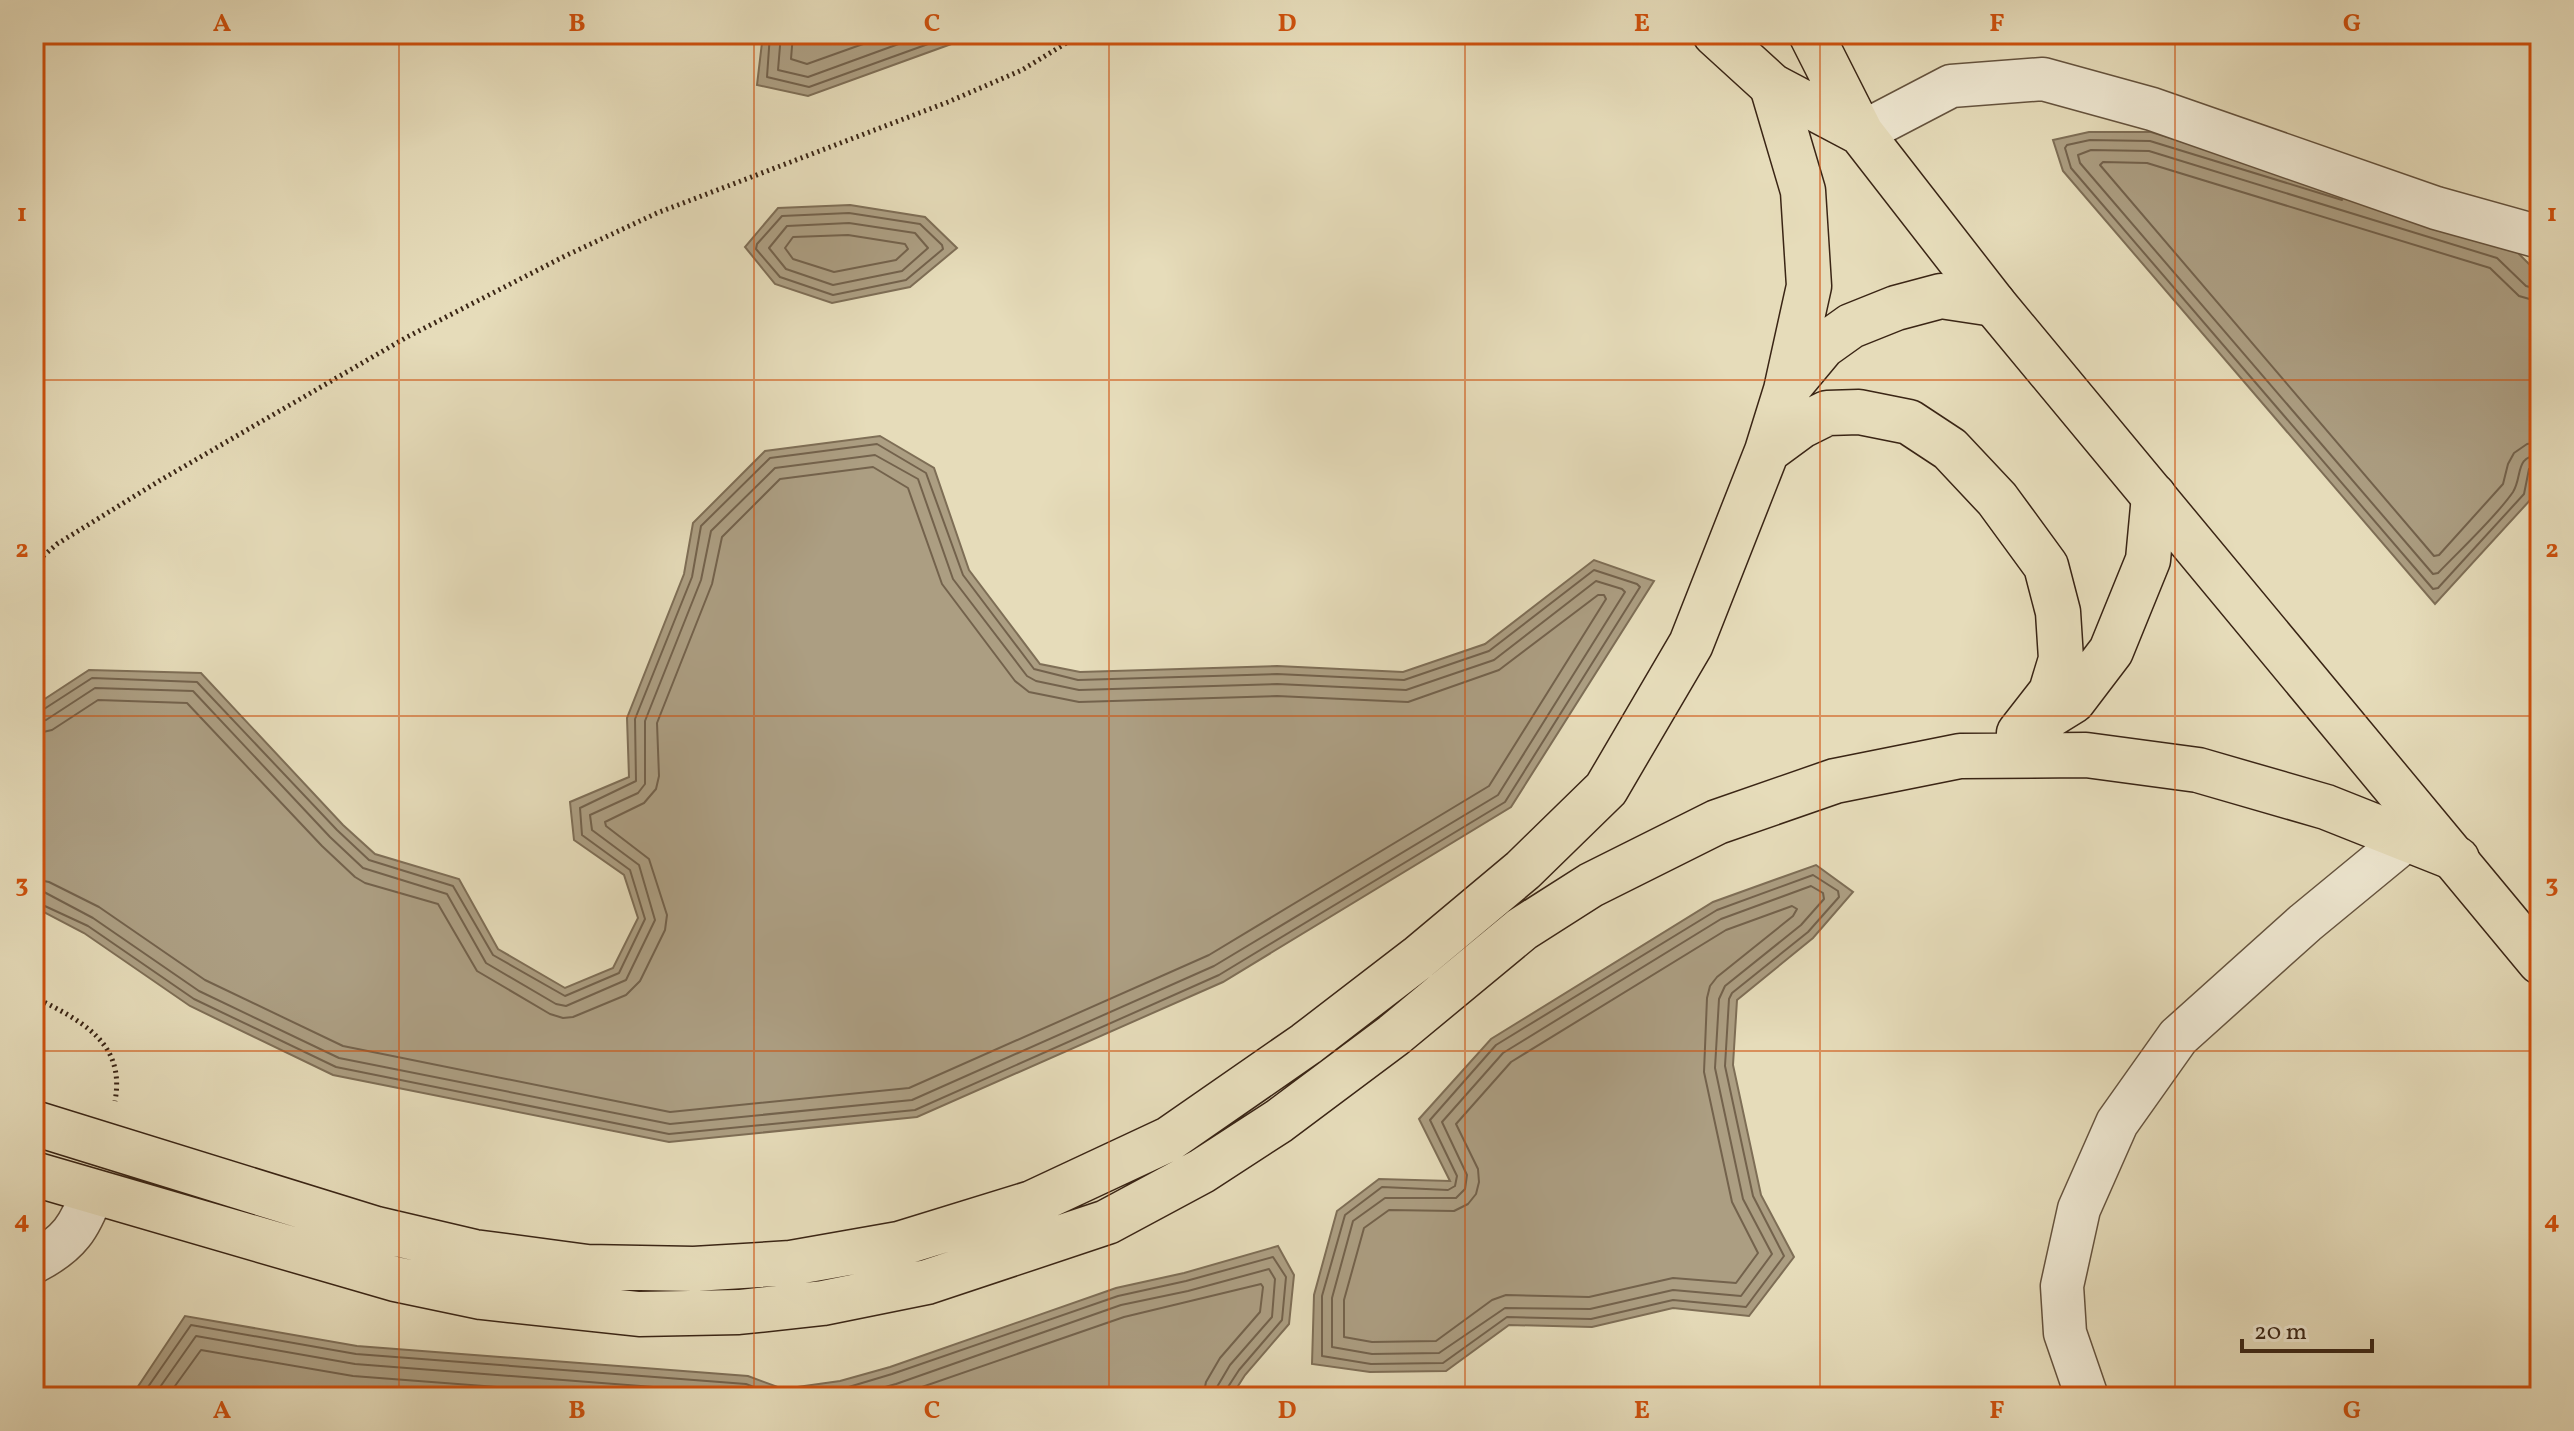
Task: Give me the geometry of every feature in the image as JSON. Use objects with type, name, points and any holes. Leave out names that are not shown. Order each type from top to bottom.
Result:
[{"type":"main road","points":[[1715,34],[1772,86],[1861,133]]},
{"type":"main road","points":[[1811,34],[1861,133],[1994,304],[2540,962]]},
{"type":"main road","points":[[34,1123],[376,1229],[474,1252],[587,1267],[694,1269],[791,1263],[899,1244],[1032,1203],[1169,1139],[1306,1044],[1418,958],[1523,870],[1606,789],[1691,644],[1767,451],[1786,390],[1809,286],[1803,191],[1772,86]]},
{"type":"main road","points":[[1786,390],[1823,346],[1851,326],[1896,308],[1941,296],[1994,304]]},
{"type":"main road","points":[[1767,451],[1801,426],[1827,413],[1859,412],[1909,422],[1950,449],[1997,499],[2046,566],[2058,612],[2061,659],[2051,692],[2019,733]]},
{"type":"main road","points":[[34,1174],[395,1279],[481,1297],[562,1308],[639,1314],[739,1312],[823,1303],[927,1282],[1107,1222],[1202,1171],[1279,1121],[1381,1045],[1522,929],[1591,885],[1717,822],[1835,781],[1960,756],[2019,733],[2073,701],[2111,651],[2148,560],[2154,496]]},
{"type":"main road","points":[[1960,756],[2086,755],[2198,770],[2326,807],[2457,859]]},
{"type":"street","points":[[1861,133],[1951,86],[2043,79],[2152,109],[2436,208],[2540,237]]},
{"type":"street","points":[[2087,1397],[2065,1333],[2062,1286],[2079,1209],[2117,1123],[2178,1037],[2305,923],[2407,839]]},
{"type":"street","points":[[34,1262],[76,1231],[93,1191]]},
{"type":"path","points":[[34,564],[57,544],[159,481],[407,337],[565,256],[657,213],[744,178],[948,102],[1022,70],[1081,34]]},
{"type":"path","points":[[34,997],[73,1017],[106,1044],[119,1080],[107,1146]]},
{"type":"water","points":[[763,34],[952,34],[954,43],[808,96],[757,85]]},
{"type":"water","points":[[2089,132],[2151,132],[2507,242],[2540,275],[2540,452],[2532,498],[2435,604],[2063,171],[2053,140]]},
{"type":"water","points":[[850,205],[925,217],[957,248],[910,287],[832,303],[775,284],[745,247],[778,208]]},
{"type":"water","points":[[880,436],[934,468],[969,570],[1040,664],[1080,672],[1277,666],[1403,672],[1485,644],[1594,560],[1654,581],[1511,807],[1223,982],[917,1117],[669,1142],[333,1075],[190,1006],[84,933],[34,907],[34,706],[89,670],[201,673],[343,825],[375,854],[459,879],[498,949],[565,988],[613,968],[638,918],[624,875],[574,840],[570,802],[629,777],[627,718],[684,574],[693,523],[765,451]]},
{"type":"water","points":[[1816,865],[1853,892],[1813,938],[1737,1000],[1733,1065],[1761,1195],[1794,1257],[1749,1316],[1673,1308],[1592,1327],[1509,1325],[1446,1371],[1370,1372],[1312,1364],[1314,1295],[1337,1211],[1379,1179],[1450,1181],[1419,1119],[1491,1039],[1713,902]]},
{"type":"water","points":[[1278,1246],[1294,1275],[1289,1324],[1245,1375],[1231,1397],[131,1397],[185,1316],[357,1346],[748,1376],[783,1389],[840,1381],[890,1367],[1116,1288],[1184,1273]]}]
